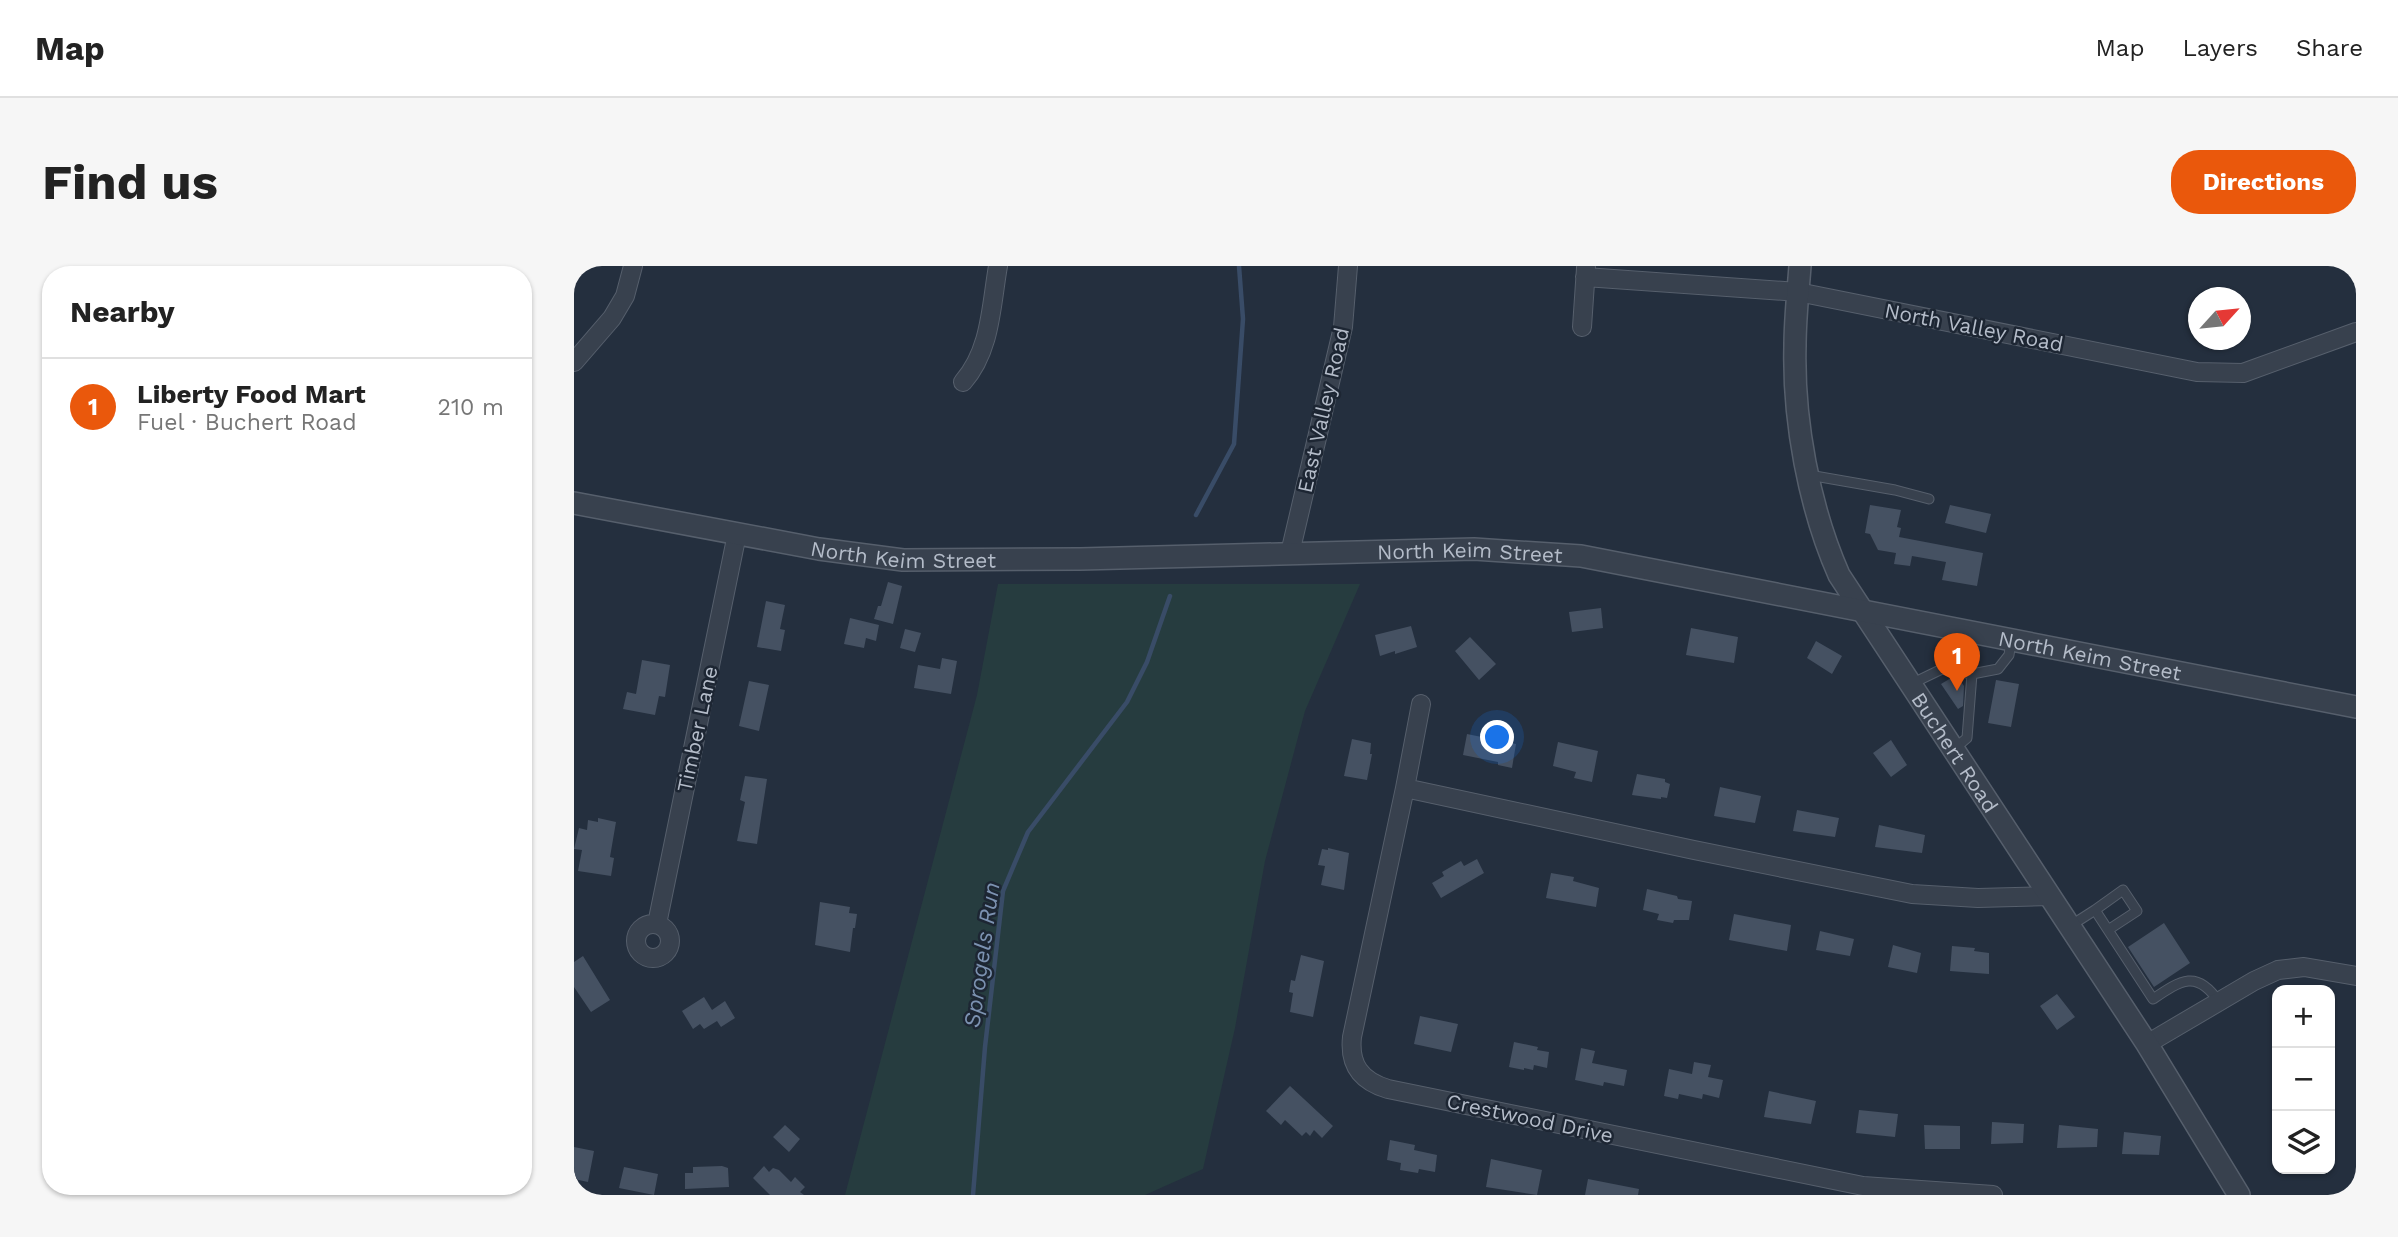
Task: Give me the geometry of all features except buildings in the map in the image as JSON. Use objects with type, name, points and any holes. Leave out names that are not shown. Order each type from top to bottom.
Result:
[{"type":"street","points":[[574,362],[612,318],[625,296],[633,266]]},
{"type":"street","points":[[963,382],[975,368],[984,350],[998,266]]},
{"type":"street","name":"East Valley Road","points":[[1290,553],[1343,327],[1348,266]]},
{"type":"street","name":"Buchert Road","points":[[1800,266],[1795,346],[1797,398],[1809,475],[1828,550],[1839,575],[2147,1045],[2239,1195]]},
{"type":"street","points":[[1582,327],[1586,272]]},
{"type":"street","name":"North Valley Road","points":[[1586,272],[1798,292],[2197,372],[2243,373],[2356,332]]},
{"type":"street","name":"North Keim Street","points":[[574,503],[860,556],[925,561],[1474,548],[1581,555],[2356,707]]},
{"type":"street","name":"Timber Lane","points":[[657,924],[737,534]]},
{"type":"street","name":"Crestwood Drive","points":[[1421,704],[1352,1037],[1352,1055],[1356,1069],[1372,1083],[1388,1089],[1863,1186],[1993,1195]]},
{"type":"street","points":[[1405,788],[1912,894],[1978,898],[2050,896]]},
{"type":"street","points":[[2147,1045],[2269,973],[2304,967],[2356,976]]},
{"type":"lane","points":[[1809,475],[1895,489],[1929,499]]},
{"type":"lane","points":[[1910,685],[1942,669],[1972,674],[1998,669],[2009,654],[2011,639]]},
{"type":"lane","points":[[1953,750],[1967,738],[1972,674]]},
{"type":"lane","points":[[2069,927],[2123,890],[2137,911],[2108,930]]},
{"type":"lane","points":[[2095,909],[2153,999],[2188,980],[2203,984],[2219,1002]]},
{"type":"green space","points":[[998,584],[1360,584],[1305,711],[1265,861],[1235,1028],[1203,1169],[1145,1195],[845,1195],[977,695]]},
{"type":"waterway","name":"Sprogels Run","points":[[1196,515],[1234,444],[1243,319],[1239,266]]},
{"type":"waterway","name":"Sprogels Run","points":[[973,1195],[985,1047],[1003,891],[1028,832],[1127,702],[1147,662],[1170,596]]},
{"type":"place","name":"Liberty Food Mart","points":[[1957,691]]}]
